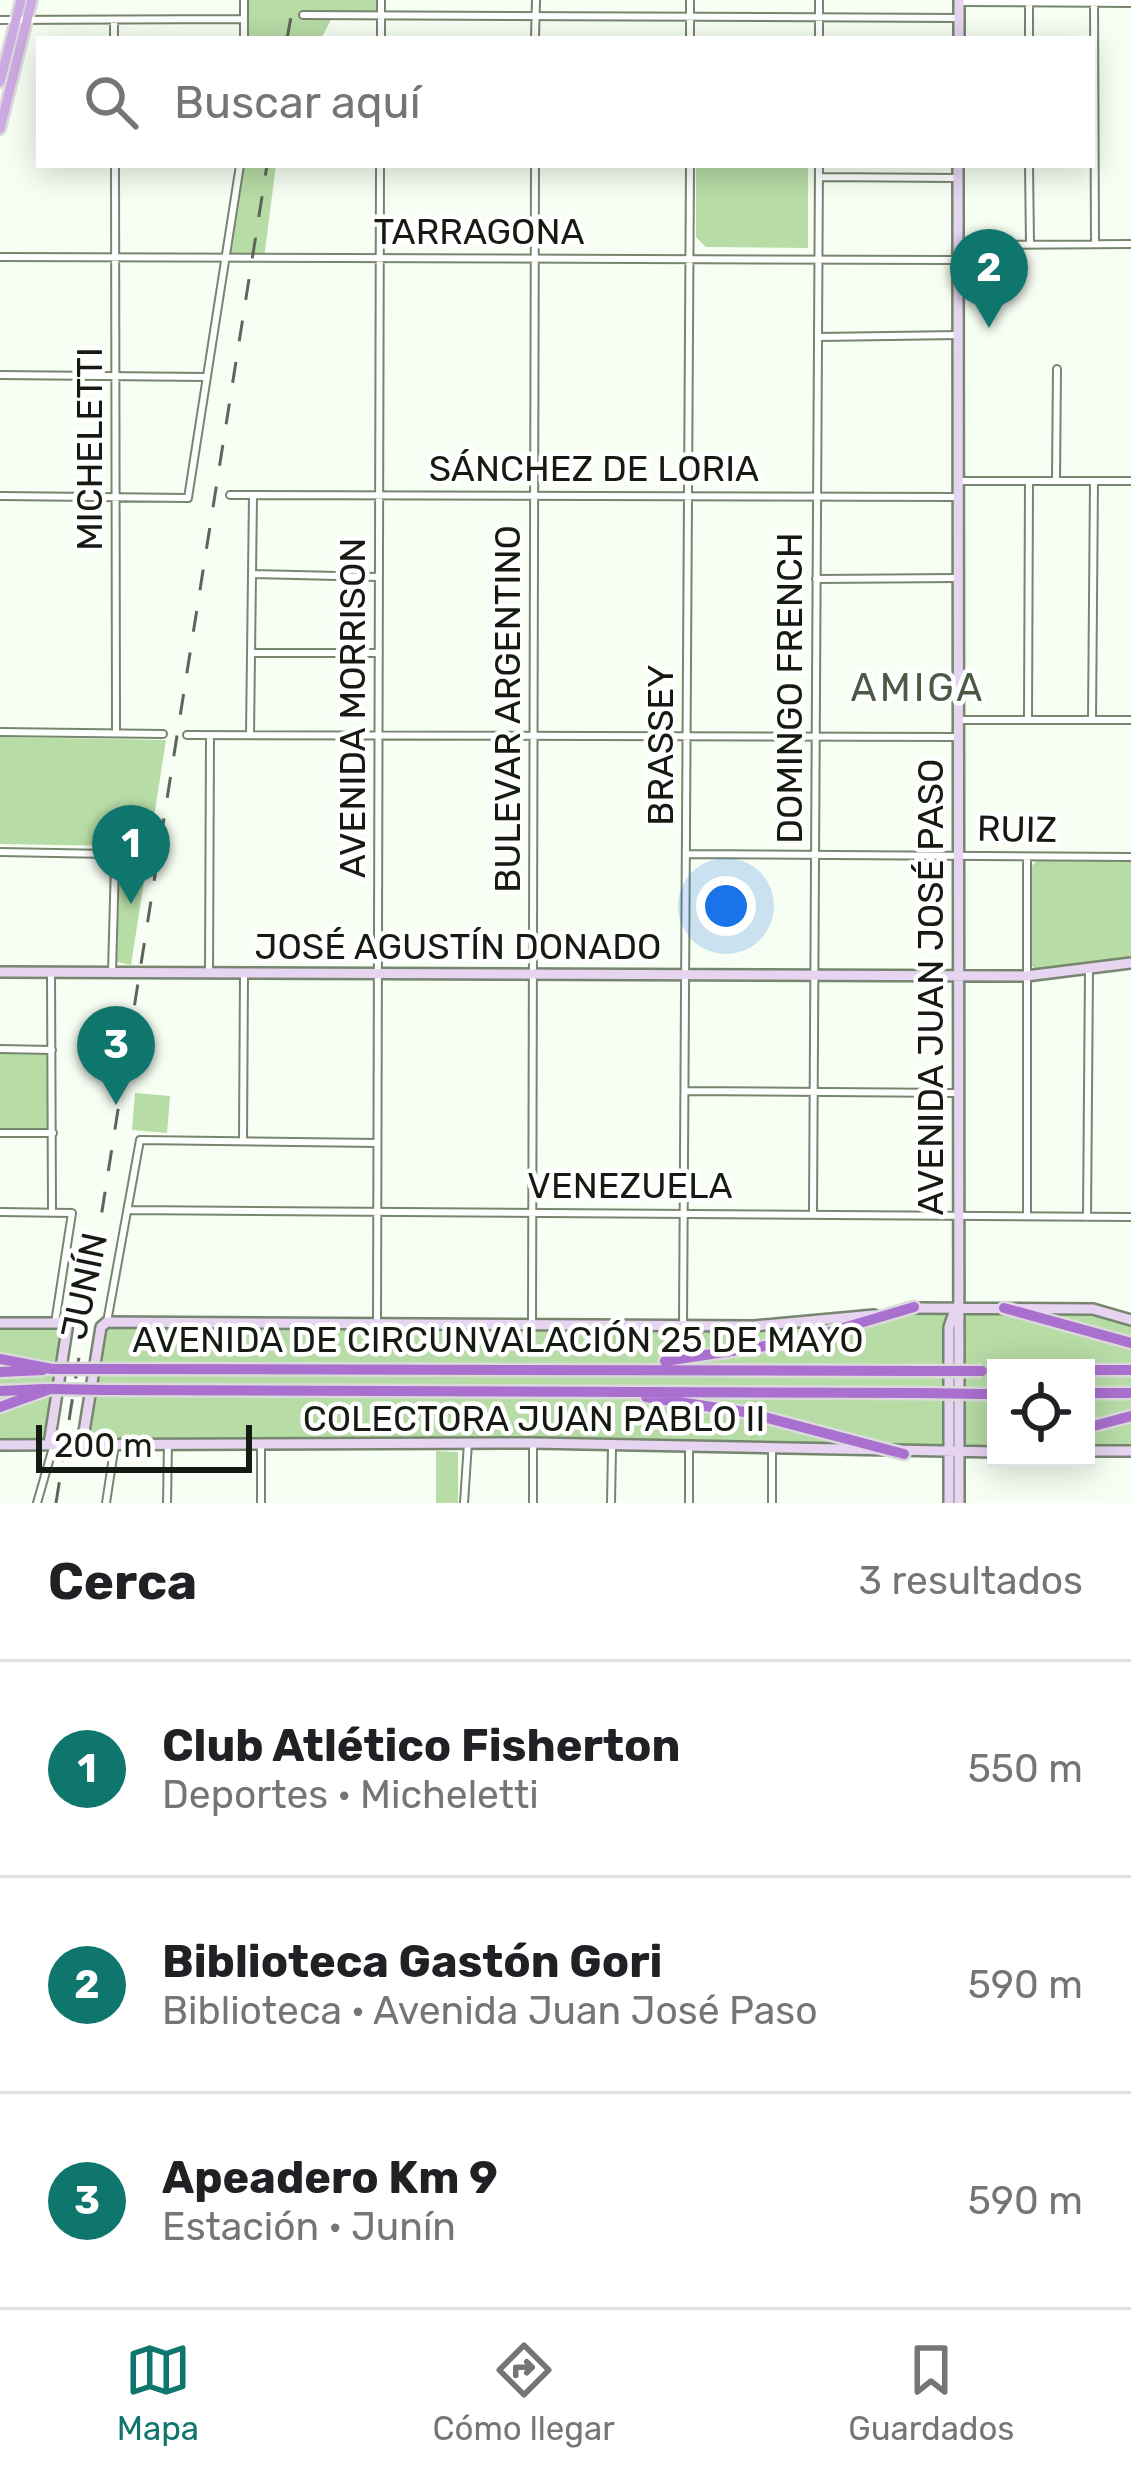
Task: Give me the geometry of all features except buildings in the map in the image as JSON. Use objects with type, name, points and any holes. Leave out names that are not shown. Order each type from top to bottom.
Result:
[{"type":"highway","points":[[626,1366],[748,1352],[914,1307]]},
{"type":"highway","points":[[1004,1308],[1131,1343]]},
{"type":"highway","points":[[0,1359],[52,1369]]},
{"type":"highway","name":"AVENIDA DE CIRCUNVALACIÓN 25 DE MAYO","points":[[0,1372],[626,1366],[987,1371]]},
{"type":"highway","points":[[1095,1370],[1131,1370]]},
{"type":"highway","points":[[0,1407],[50,1389]]},
{"type":"highway","points":[[583,1390],[745,1412],[904,1454]]},
{"type":"highway","name":"AVENIDA DE CIRCUNVALACIÓN 25 DE MAYO","points":[[0,1391],[987,1394]]},
{"type":"highway","points":[[1095,1393],[1131,1393]]},
{"type":"highway","points":[[1095,1426],[1131,1416]]},
{"type":"main road","points":[[0,129],[21,0]]},
{"type":"main road","points":[[0,82],[32,0]]},
{"type":"main road","points":[[958,36],[959,1]]},
{"type":"main road","name":"AVENIDA JUAN JOSÉ PASO","points":[[958,168],[957,1216],[956,1305],[950,1327],[959,1503]]},
{"type":"main road","name":"JOSÉ AGUSTÍN DONADO","points":[[0,972],[1026,976],[1131,963]]},
{"type":"main road","points":[[107,1322],[804,1325],[956,1305],[1093,1309],[1131,1320]]},
{"type":"main road","name":"JUNÍN","points":[[82,1444],[101,1327],[107,1322]]},
{"type":"main road","points":[[0,1323],[68,1323],[51,1444]]},
{"type":"main road","name":"COLECTORA JUAN PABLO II","points":[[0,1445],[533,1443],[987,1452]]},
{"type":"main road","points":[[1095,1451],[1131,1450]]},
{"type":"main road","name":"AVENIDA JUAN JOSÉ PASO","points":[[949,1503],[954,1454]]},
{"type":"street","points":[[244,0],[244,36]]},
{"type":"street","points":[[381,0],[381,36]]},
{"type":"street","points":[[536,0],[536,36]]},
{"type":"street","points":[[690,0],[690,36]]},
{"type":"street","points":[[819,0],[819,36]]},
{"type":"street","points":[[959,1],[1131,3]]},
{"type":"street","points":[[1028,2],[1029,36]]},
{"type":"street","points":[[1094,3],[1094,36]]},
{"type":"street","points":[[303,15],[958,18]]},
{"type":"street","points":[[0,20],[244,19]]},
{"type":"street","points":[[114,20],[114,36]]},
{"type":"street","name":"MICHELETTI","points":[[115,168],[116,733]]},
{"type":"street","points":[[0,496],[188,498],[239,168]]},
{"type":"street","name":"AVENIDA MORRISON","points":[[377,1323],[380,168]]},
{"type":"street","name":"BULEVAR ARGENTINO","points":[[532,1324],[535,168]]},
{"type":"street","name":"BRASSEY","points":[[683,1324],[690,168]]},
{"type":"street","name":"DOMINGO FRENCH","points":[[813,1212],[819,168]]},
{"type":"street","points":[[1029,168],[1030,244]]},
{"type":"street","points":[[1095,168],[1095,244]]},
{"type":"street","points":[[818,177],[958,178]]},
{"type":"street","points":[[958,245],[1131,244]]},
{"type":"street","name":"TARRAGONA","points":[[0,257],[959,260]]},
{"type":"street","points":[[818,337],[959,335]]},
{"type":"street","points":[[1056,481],[1057,369]]},
{"type":"street","points":[[0,375],[206,377]]},
{"type":"street","points":[[958,481],[1131,481]]},
{"type":"street","points":[[1028,720],[1029,481]]},
{"type":"street","points":[[1092,720],[1094,481]]},
{"type":"street","name":"SÁNCHEZ DE LORIA","points":[[230,495],[958,497]]},
{"type":"street","points":[[250,735],[253,495]]},
{"type":"street","points":[[252,574],[379,577]]},
{"type":"street","points":[[816,579],[958,578]]},
{"type":"street","points":[[251,653],[379,653]]},
{"type":"street","points":[[958,720],[1131,720]]},
{"type":"street","points":[[0,732],[163,734]]},
{"type":"street","points":[[187,735],[958,736]]},
{"type":"street","points":[[208,972],[210,736]]},
{"type":"street","points":[[0,852],[110,854],[115,862],[112,972]]},
{"type":"street","name":"RUIZ","points":[[686,854],[1131,857]]},
{"type":"street","points":[[1027,856],[1027,1216]]},
{"type":"street","points":[[1087,1217],[1089,970]]},
{"type":"street","points":[[244,972],[243,1141],[377,1143]]},
{"type":"street","points":[[52,973],[52,1212]]},
{"type":"street","points":[[0,1049],[52,1051]]},
{"type":"street","points":[[685,1091],[957,1093]]},
{"type":"street","points":[[0,1133],[52,1133]]},
{"type":"street","name":"JUNÍN","points":[[107,1322],[140,1140],[243,1141]]},
{"type":"street","name":"VENEZUELA","points":[[128,1210],[1131,1217]]},
{"type":"street","points":[[0,1212],[72,1213],[55,1323]]},
{"type":"street","points":[[167,1443],[167,1503]]},
{"type":"street","points":[[464,1503],[468,1443]]},
{"type":"street","points":[[533,1443],[533,1503]]},
{"type":"street","points":[[38,1503],[51,1444]]},
{"type":"street","points":[[106,1503],[115,1444]]},
{"type":"street","points":[[261,1444],[261,1503]]},
{"type":"street","points":[[611,1503],[612,1445]]},
{"type":"street","points":[[689,1445],[689,1503]]},
{"type":"street","points":[[772,1446],[772,1503]]},
{"type":"green space","points":[[244,0],[381,0],[381,16],[333,16],[323,36],[244,36]]},
{"type":"green space","points":[[239,168],[276,168],[264,258],[224,257]]},
{"type":"green space","points":[[696,168],[808,168],[808,248],[706,247],[696,237]]},
{"type":"green space","points":[[0,737],[166,740],[131,965],[117,962],[120,846],[0,844]]},
{"type":"green space","points":[[1039,859],[1131,860],[1131,959],[1035,971],[1029,960],[1029,868]]},
{"type":"green space","points":[[0,1049],[52,1050],[53,1133],[0,1133]]},
{"type":"green space","points":[[135,1093],[170,1096],[167,1133],[132,1130]]},
{"type":"green space","points":[[914,1307],[1093,1309],[1131,1320],[1131,1451],[1095,1451],[1095,1359],[987,1359],[987,1452],[772,1446],[82,1444],[101,1327],[107,1322],[804,1325]]},
{"type":"green space","points":[[0,1323],[68,1323],[49,1444],[0,1445]]},
{"type":"green space","points":[[436,1451],[458,1452],[458,1503],[436,1503]]},
{"type":"railway","points":[[288,36],[294,0]]},
{"type":"railway","points":[[56,1503],[267,168]]},
{"type":"place","name":"Biblioteca Gastón Gori","points":[[989,328]]},
{"type":"place","name":"Club Atlético Fisherton","points":[[131,904]]},
{"type":"place","name":"Apeadero Km 9","points":[[116,1105]]},
{"type":"district","name":"AMIGA","points":[[918,688]]}]
